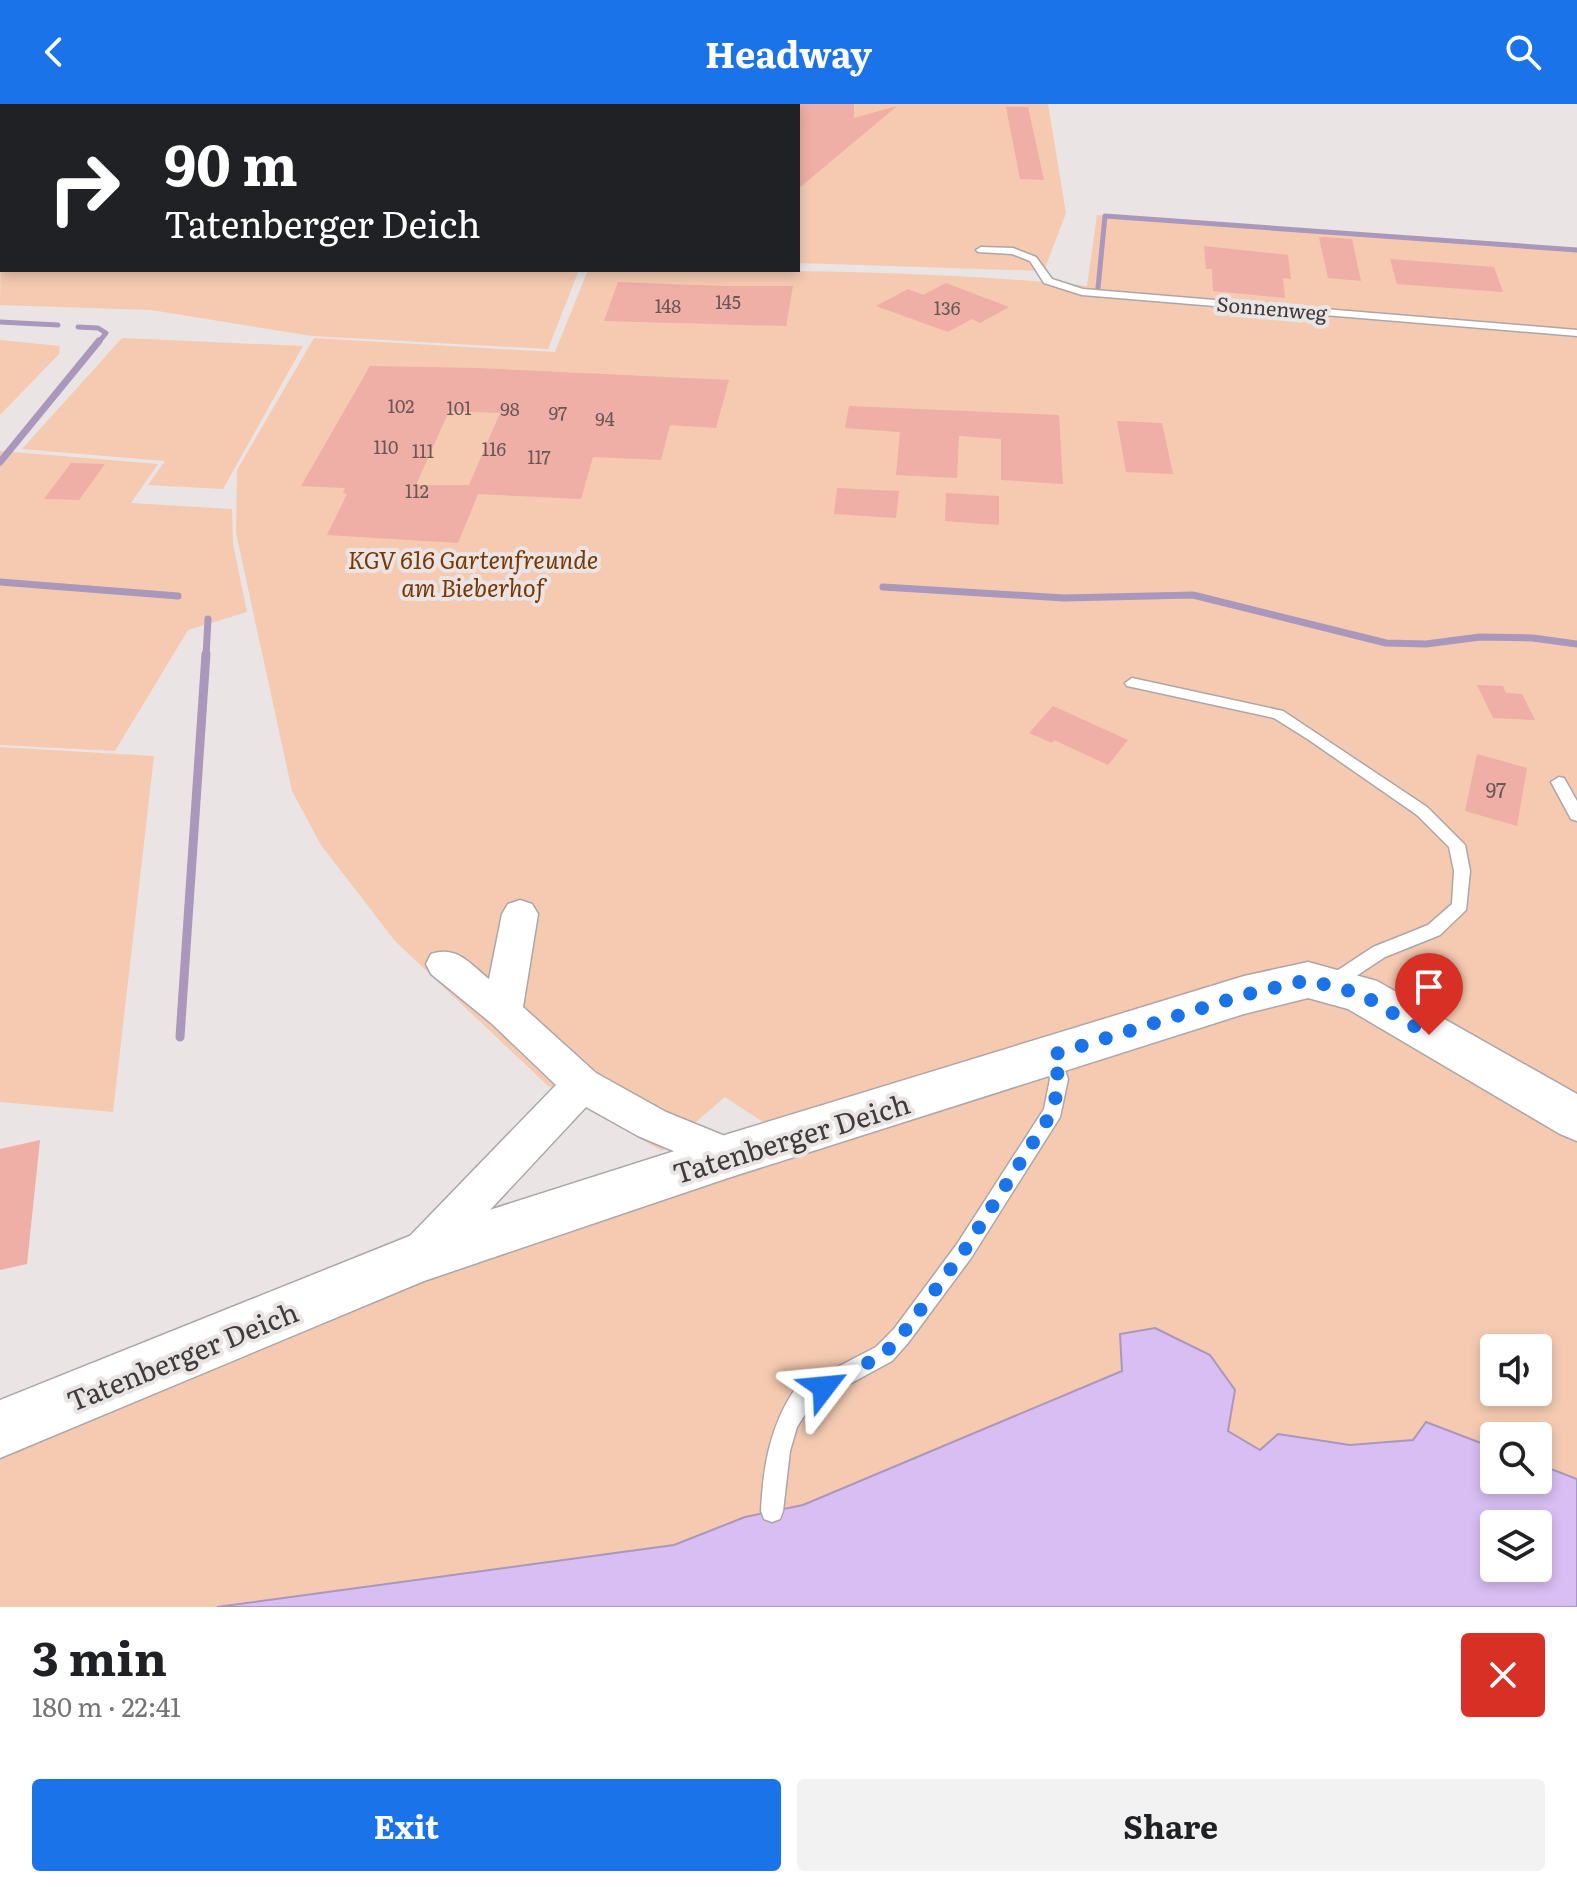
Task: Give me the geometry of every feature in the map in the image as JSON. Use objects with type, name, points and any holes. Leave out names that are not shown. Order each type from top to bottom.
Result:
[{"type":"street","points":[[504,1012],[510,960],[520,914]]},
{"type":"street","points":[[444,964],[504,1012],[582,1085],[652,1124],[728,1156]]},
{"type":"street","name":"Tatenberger Deich","points":[[0,1429],[417,1258],[728,1156],[1244,995],[1308,980],[1361,994],[1577,1119]]},
{"type":"street","points":[[417,1258],[582,1085]]},
{"type":"lane","name":"Sonnenweg","points":[[981,250],[1013,251],[1033,259],[1048,281],[1082,292],[1577,333]]},
{"type":"lane","points":[[1132,683],[1278,714],[1422,811],[1457,845],[1462,871],[1460,906],[1434,930],[1379,952],[1328,986]]},
{"type":"lane","points":[[1559,782],[1577,815]]},
{"type":"lane","points":[[772,1511],[782,1439],[796,1406],[803,1397],[884,1354],[931,1300],[1053,1111],[1059,1079],[1052,1055]]},
{"type":"green space","points":[[800,104],[1048,104],[1066,213],[1044,271],[800,263]]},
{"type":"green space","name":"KGV 616 Gartenfreunde am Bieberhof","points":[[1097,215],[1577,250],[1577,1479],[1552,1469],[1552,1422],[1480,1422],[1480,1443],[1426,1422],[1413,1440],[1350,1445],[1278,1434],[1261,1451],[1228,1432],[1235,1390],[1120,1334],[1123,1371],[802,1505],[745,1518],[674,1545],[217,1607],[0,1607],[0,1454],[336,1308],[801,1147],[725,1097],[662,1151],[547,1085],[395,941],[321,845],[292,791],[236,533],[237,470],[314,338],[555,352],[587,272],[800,271],[963,276],[1087,286]]},
{"type":"green space","points":[[1,272],[578,272],[548,349],[312,336],[151,310],[0,305]]},
{"type":"green space","points":[[122,338],[303,346],[223,489],[148,485],[165,461],[22,449]]},
{"type":"green space","points":[[0,340],[60,346],[59,354],[0,415]]},
{"type":"green space","points":[[0,451],[158,464],[131,503],[232,509],[233,544],[247,612],[188,630],[115,751],[0,745]]},
{"type":"green space","points":[[0,747],[154,756],[113,1112],[0,1102]]},
{"type":"shaded area","points":[[1155,1328],[1210,1355],[1235,1390],[1228,1431],[1260,1450],[1278,1434],[1350,1445],[1413,1440],[1426,1422],[1480,1443],[1480,1494],[1552,1494],[1552,1469],[1577,1479],[1577,1607],[217,1607],[674,1545],[745,1517],[803,1505],[1122,1371],[1120,1334]]},
{"type":"building","points":[[800,104],[854,104],[854,118],[897,106],[800,187]]},
{"type":"building","points":[[1006,107],[1028,107],[1044,180],[1020,179]]},
{"type":"building","points":[[1319,238],[1352,239],[1361,281],[1328,278]]},
{"type":"building","points":[[1204,246],[1288,255],[1291,279],[1283,278],[1285,298],[1213,291],[1212,269],[1206,269]]},
{"type":"building","points":[[1390,259],[1494,267],[1503,292],[1397,284]]},
{"type":"building","points":[[618,282],[793,286],[786,326],[604,321]]},
{"type":"building","points":[[946,283],[1009,307],[980,323],[972,319],[948,332],[876,306],[908,289],[923,295]]},
{"type":"building","points":[[370,366],[729,380],[716,428],[670,425],[661,460],[593,457],[581,499],[478,494],[458,543],[327,535],[347,494],[343,493],[345,488],[301,486]],"holes":[[[449,411],[500,413],[469,485],[416,485]]]},
{"type":"building","points":[[849,406],[1059,415],[1063,484],[1001,480],[1001,439],[959,436],[957,478],[896,475],[900,432],[845,428]]},
{"type":"building","points":[[1117,421],[1162,423],[1173,474],[1126,472]]},
{"type":"building","points":[[71,463],[105,464],[79,500],[44,499]]},
{"type":"building","points":[[837,488],[899,491],[896,518],[834,514]]},
{"type":"building","points":[[946,493],[999,496],[999,525],[945,521]]},
{"type":"building","points":[[1477,685],[1503,686],[1506,693],[1522,694],[1535,720],[1493,718]]},
{"type":"building","points":[[1053,706],[1128,740],[1108,765],[1054,740],[1052,743],[1029,733]]},
{"type":"building","points":[[1477,754],[1527,768],[1517,826],[1465,811]]},
{"type":"building","points":[[40,1140],[27,1264],[0,1270],[0,1149]]},
{"type":"waterway","points":[[1098,288],[1105,216],[1577,250]]},
{"type":"waterway","points":[[0,322],[58,325]]},
{"type":"waterway","points":[[78,327],[98,328],[106,333],[98,343]]},
{"type":"waterway","points":[[0,462],[99,341]]},
{"type":"waterway","points":[[0,582],[178,596]]},
{"type":"waterway","points":[[883,587],[1064,598],[1193,595],[1386,643],[1426,644],[1480,637],[1533,638],[1577,644]]},
{"type":"waterway","points":[[206,656],[208,619]]},
{"type":"waterway","points":[[180,1037],[206,654]]},
{"type":"route","points":[[824,1387],[884,1354],[931,1300],[1053,1111],[1059,1079],[1052,1055],[1244,995],[1308,980],[1361,994],[1429,1035]]}]
